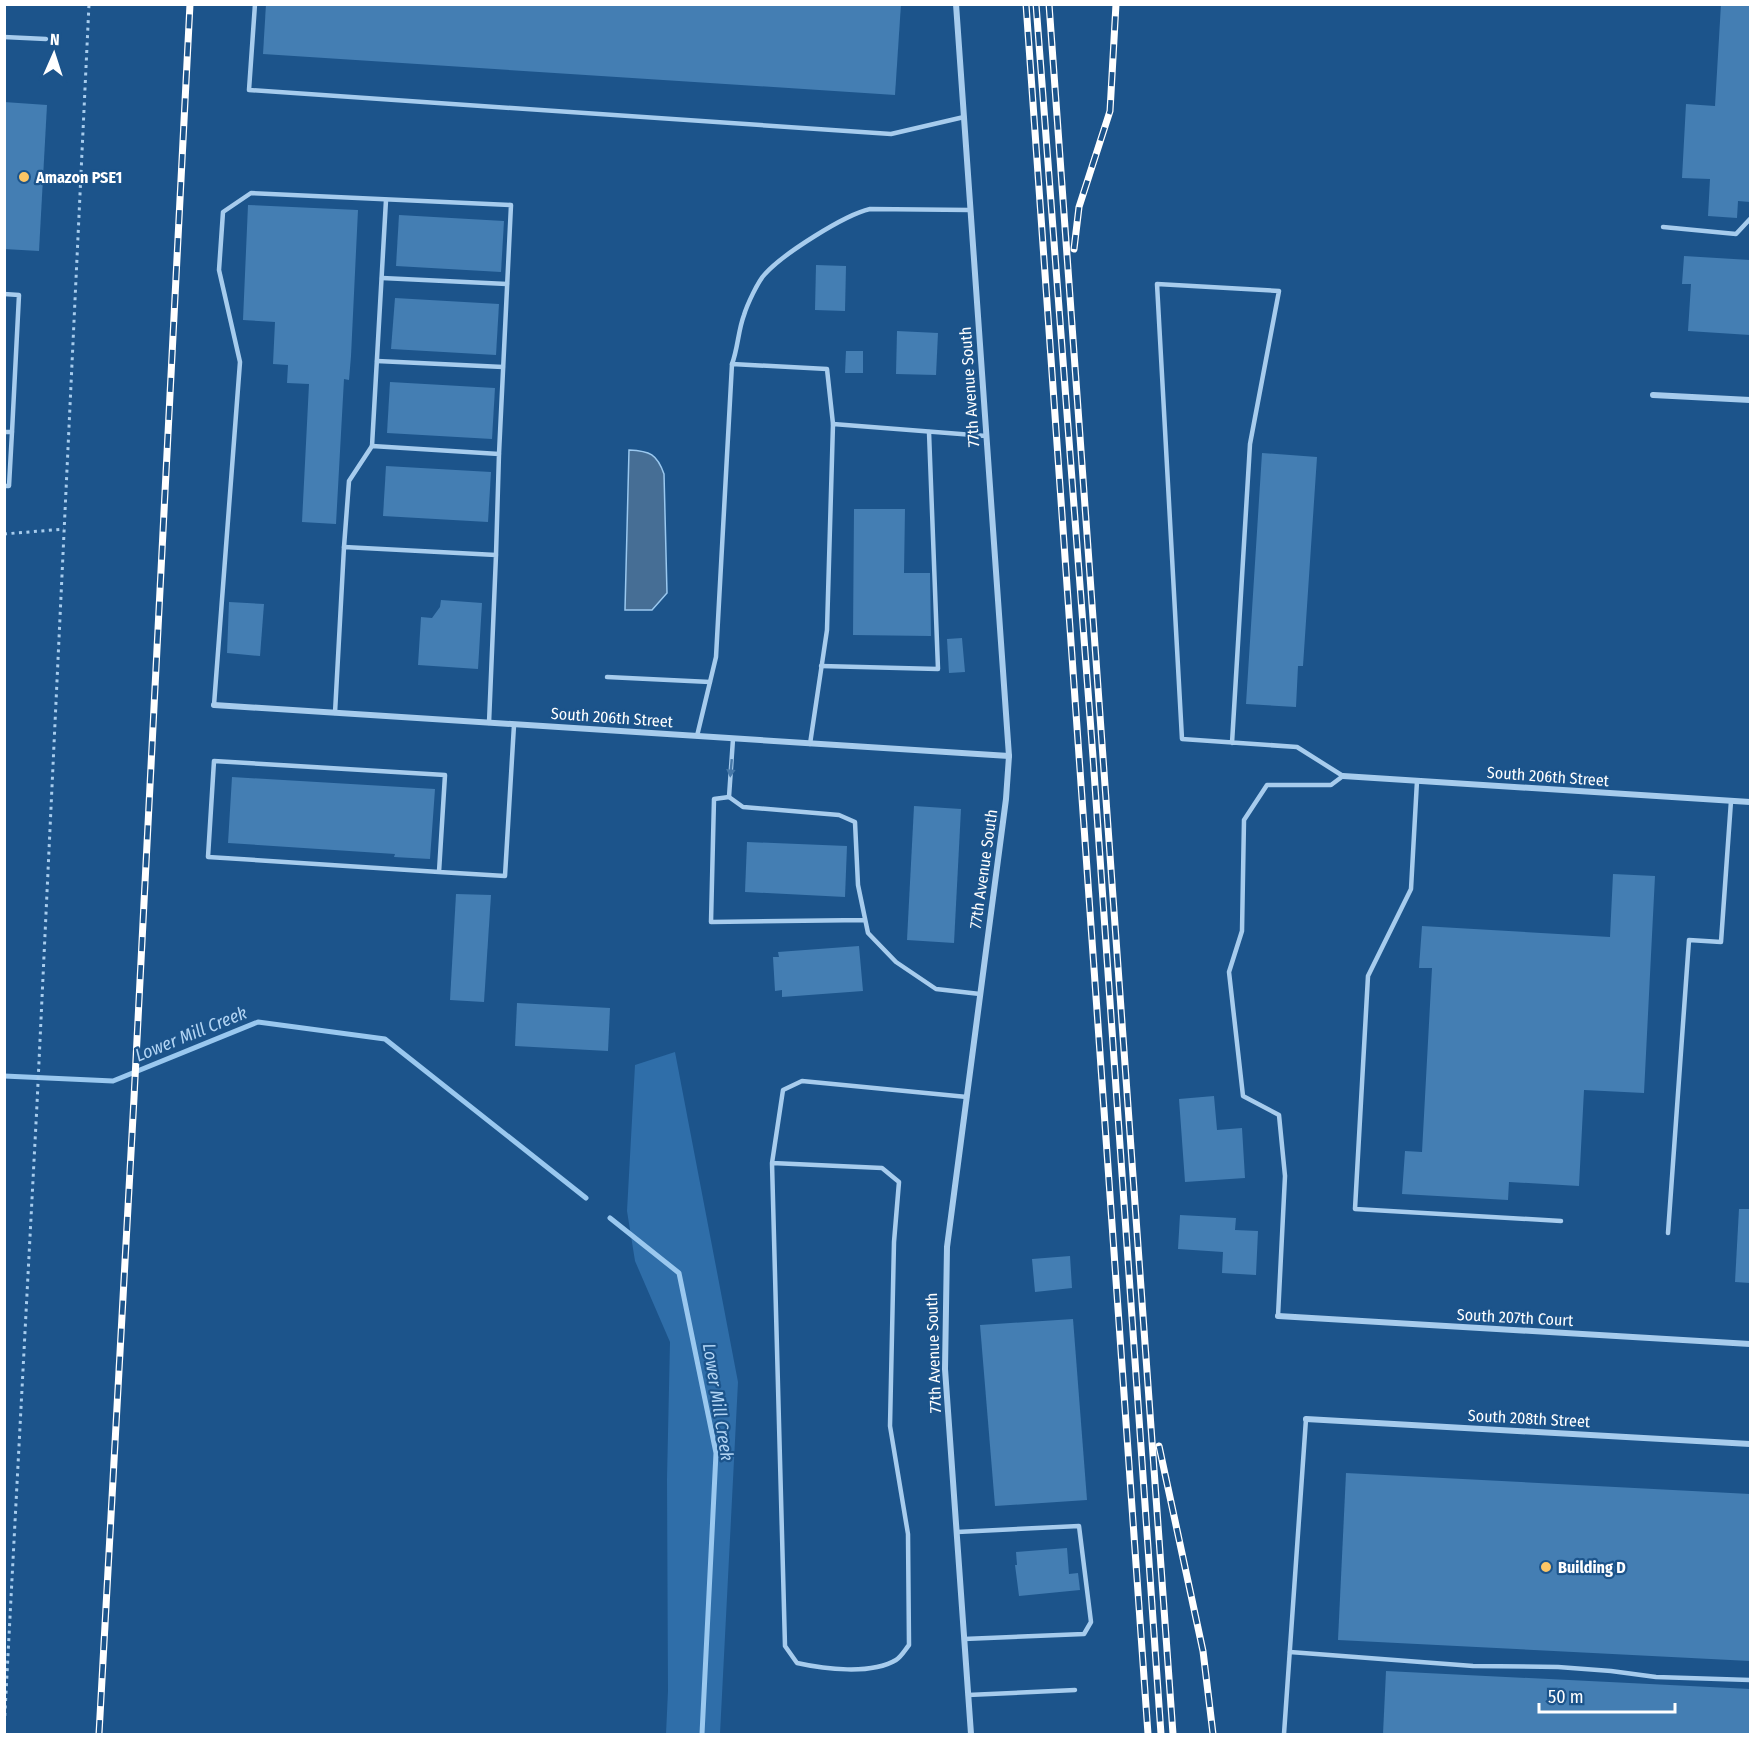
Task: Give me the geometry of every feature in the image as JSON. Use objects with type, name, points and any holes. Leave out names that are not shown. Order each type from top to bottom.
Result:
[{"type":"street","name":"77th Avenue South","points":[[956,4],[1008,756],[1006,799],[947,1247],[945,1295],[945,1369],[971,1734]]},
{"type":"street","points":[[1653,395],[1750,400]]},
{"type":"street","name":"South 206th Street","points":[[214,705],[1008,756]]},
{"type":"street","name":"South 206th Street","points":[[1343,776],[1750,802]]},
{"type":"street","name":"South 207th Court","points":[[1278,1316],[1750,1344]]},
{"type":"street","name":"South 208th Street","points":[[1306,1419],[1750,1443]]},
{"type":"lane","points":[[255,4],[249,90],[891,134],[964,117]]},
{"type":"lane","points":[[4,37],[46,39]]},
{"type":"lane","points":[[214,705],[240,362],[219,270],[223,212],[251,193],[511,206],[489,723]]},
{"type":"lane","points":[[335,713],[350,481],[372,446],[386,200]]},
{"type":"lane","points":[[697,736],[716,657],[732,364],[738,349],[744,315],[763,275],[784,256],[855,212],[870,209],[970,210]]},
{"type":"lane","points":[[1663,227],[1736,234],[1750,219]]},
{"type":"lane","points":[[382,278],[507,284]]},
{"type":"lane","points":[[1232,743],[1250,444],[1280,291],[1157,284],[1182,739],[1232,743],[1297,747],[1343,776],[1331,785],[1267,785],[1244,820],[1242,931],[1229,972],[1243,1096],[1279,1115],[1285,1176],[1278,1316]]},
{"type":"lane","points":[[4,294],[19,295],[9,486],[4,486]]},
{"type":"lane","points":[[377,361],[503,367]]},
{"type":"lane","points":[[732,364],[827,369],[833,424],[827,630],[810,744]]},
{"type":"lane","points":[[833,424],[986,436]]},
{"type":"lane","points":[[4,432],[12,432]]},
{"type":"lane","points":[[820,666],[938,669],[929,432]]},
{"type":"lane","points":[[372,446],[499,454]]},
{"type":"lane","points":[[344,547],[496,555]]},
{"type":"lane","points":[[607,676],[710,682]]},
{"type":"lane","points":[[439,872],[446,775],[214,761],[208,857],[439,872],[505,876],[514,724]]},
{"type":"lane","points":[[729,797],[733,739]]},
{"type":"lane","points":[[1417,781],[1411,889],[1368,976],[1355,1209],[1561,1221]]},
{"type":"lane","points":[[865,920],[711,922],[714,800],[729,797],[743,807],[839,815],[855,822],[858,885],[868,933],[896,962],[936,989],[980,994]]},
{"type":"lane","points":[[1668,1233],[1689,940],[1721,942],[1731,801]]},
{"type":"lane","points":[[772,1163],[882,1168],[899,1182],[894,1242],[890,1426],[908,1534],[909,1646],[897,1659],[872,1668],[822,1669],[796,1663],[785,1646],[772,1163],[783,1090],[802,1081],[967,1097]]},
{"type":"lane","points":[[1284,1734],[1306,1419]]},
{"type":"lane","points":[[957,1532],[1078,1526],[1091,1622],[1084,1634],[964,1639]]},
{"type":"lane","points":[[1290,1652],[1462,1665],[1558,1667],[1656,1677],[1750,1680]]},
{"type":"lane","points":[[968,1695],[1075,1690]]},
{"type":"path","points":[[4,1731],[37,1104],[88,4]]},
{"type":"path","points":[[4,534],[64,530]]},
{"type":"shaded area","points":[[629,450],[652,455],[659,462],[664,474],[667,593],[652,610],[625,610]]},
{"type":"shaded area","points":[[675,1052],[738,1382],[720,1734],[666,1734],[670,1342],[635,1261],[627,1211],[635,1065]]},
{"type":"building","points":[[266,4],[901,4],[895,95],[263,54]]},
{"type":"building","points":[[1721,4],[1750,4],[1750,202],[1738,201],[1737,218],[1708,216],[1710,179],[1682,178],[1686,104],[1715,106]]},
{"type":"building","name":"Amazon PSE1","points":[[4,102],[47,105],[39,251],[4,249]]},
{"type":"building","points":[[248,205],[358,210],[351,356],[349,380],[344,379],[336,524],[302,522],[309,384],[287,383],[288,365],[273,364],[275,322],[243,320]]},
{"type":"building","points":[[399,215],[504,221],[501,272],[396,266]]},
{"type":"building","points":[[1684,256],[1750,260],[1750,335],[1688,331],[1691,284],[1682,284]]},
{"type":"building","points":[[816,265],[846,266],[845,311],[815,310]]},
{"type":"building","points":[[395,298],[499,304],[496,355],[391,349]]},
{"type":"building","points":[[897,331],[938,333],[936,375],[896,374]]},
{"type":"building","points":[[846,351],[863,351],[863,373],[845,373]]},
{"type":"building","points":[[390,382],[495,388],[492,439],[387,433]]},
{"type":"building","points":[[1262,453],[1317,457],[1303,666],[1298,666],[1296,707],[1246,704]]},
{"type":"building","points":[[386,466],[491,472],[488,522],[383,516]]},
{"type":"building","points":[[854,509],[905,509],[904,573],[930,573],[931,636],[853,635]]},
{"type":"building","points":[[441,600],[482,603],[478,669],[418,665],[421,617],[432,618],[440,607]]},
{"type":"building","points":[[229,602],[264,604],[260,656],[227,653]]},
{"type":"building","points":[[962,638],[965,672],[949,673],[947,639]]},
{"type":"building","points":[[232,777],[435,789],[430,859],[394,857],[395,854],[228,843]]},
{"type":"building","points":[[914,806],[961,809],[954,943],[907,940]]},
{"type":"building","points":[[747,842],[847,846],[845,897],[745,892]]},
{"type":"building","points":[[1613,874],[1655,876],[1644,1093],[1584,1090],[1579,1186],[1509,1182],[1508,1200],[1402,1194],[1405,1151],[1422,1152],[1432,968],[1419,968],[1422,926],[1610,937]]},
{"type":"building","points":[[456,894],[491,895],[484,1002],[450,1000]]},
{"type":"building","points":[[859,946],[863,991],[782,997],[782,990],[775,991],[773,957],[779,957],[778,952]]},
{"type":"building","points":[[517,1003],[610,1008],[608,1051],[515,1046]]},
{"type":"building","points":[[1214,1096],[1217,1130],[1242,1128],[1245,1178],[1185,1182],[1179,1099]]},
{"type":"building","points":[[1739,1209],[1750,1209],[1750,1283],[1735,1282]]},
{"type":"building","points":[[1180,1215],[1236,1218],[1235,1230],[1258,1231],[1256,1275],[1222,1273],[1223,1252],[1178,1249]]},
{"type":"building","points":[[1070,1256],[1072,1288],[1035,1292],[1032,1259]]},
{"type":"building","points":[[1073,1319],[1087,1500],[995,1506],[980,1325]]},
{"type":"building","name":"Building D","points":[[1346,1473],[1750,1494],[1750,1661],[1338,1640]]},
{"type":"building","points":[[1067,1548],[1069,1574],[1078,1573],[1080,1590],[1019,1596],[1015,1565],[1017,1565],[1016,1552]]},
{"type":"building","points":[[1386,1671],[1750,1689],[1750,1734],[1383,1734]]},
{"type":"waterway","name":"Lower Mill Creek","points":[[4,1076],[113,1081],[258,1022],[385,1039],[586,1198]]},
{"type":"waterway","name":"Lower Mill Creek","points":[[610,1218],[679,1273],[716,1453],[702,1734]]},
{"type":"railway","points":[[99,1734],[190,4]]},
{"type":"railway","points":[[1026,4],[1148,1734]]},
{"type":"railway","points":[[1036,4],[1093,757],[1161,1734]]},
{"type":"railway","points":[[1049,4],[1173,1734]]},
{"type":"railway","points":[[1074,249],[1079,207],[1110,111],[1116,4]]},
{"type":"railway","points":[[1159,1446],[1203,1651],[1213,1734]]},
{"type":"place","name":"Amazon PSE1","points":[[24,177]]},
{"type":"place","name":"Building D","points":[[1546,1567]]}]
